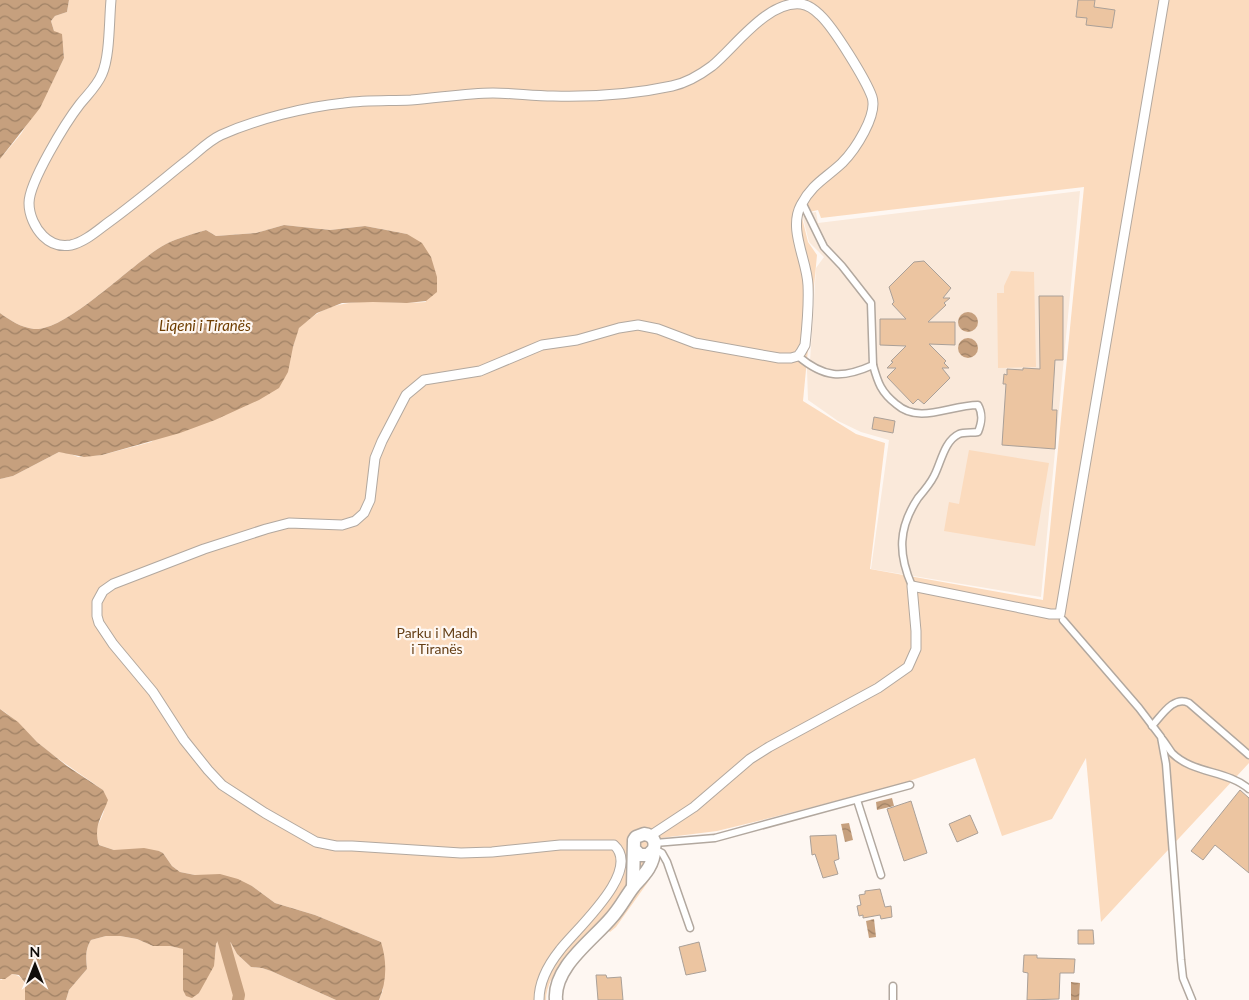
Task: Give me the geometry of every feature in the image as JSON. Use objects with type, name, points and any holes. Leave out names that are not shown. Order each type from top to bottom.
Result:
[{"type":"street","points":[[111,0],[106,58],[102,75],[63,129],[30,196],[31,217],[37,230],[46,239],[57,245],[69,245],[81,241],[94,233],[139,200],[219,136],[269,118],[340,103],[412,100],[474,93],[555,96],[592,95],[674,85],[698,76],[712,66],[740,37],[767,16],[789,4],[808,6],[821,15],[836,36],[872,96],[874,106],[871,117],[852,151],[843,162],[824,176],[810,191],[798,211],[798,237],[805,262],[808,285],[805,345],[798,356],[779,358],[709,346],[695,343],[658,329],[638,325],[619,328],[577,340],[542,344],[480,371],[424,380],[406,396],[382,441],[375,458],[370,500],[364,513],[355,521],[342,525],[289,523],[266,529],[204,549],[113,584],[99,597],[97,602],[97,616],[102,629],[152,692],[184,740],[208,770],[222,785],[265,813],[316,842],[336,846],[461,853],[492,852],[560,845],[609,844],[619,849],[622,855],[622,862],[614,886],[550,964],[542,982],[539,1000]]},
{"type":"street","points":[[634,849],[640,855],[648,855],[653,845],[750,759],[768,747],[878,688],[908,667],[916,649],[912,586],[1061,617],[1164,0]]},
{"type":"street","points":[[556,1000],[559,980],[566,966],[622,906],[633,887],[650,867],[654,858],[653,845],[644,834],[636,837],[633,845],[633,887]]},
{"type":"lane","points":[[802,202],[824,248],[842,266],[871,303],[873,365],[878,386],[897,406],[911,414],[930,413],[970,405],[978,405],[981,412],[982,422],[978,432],[961,433],[953,438],[945,449],[934,477],[908,518],[901,544],[902,559],[912,586]]},
{"type":"lane","points":[[798,356],[830,375],[850,373],[873,365]]},
{"type":"lane","points":[[1061,617],[1123,689],[1172,753],[1200,769],[1232,778],[1249,789]]},
{"type":"lane","points":[[1152,726],[1172,704],[1183,700],[1189,703],[1249,755]]},
{"type":"lane","points":[[1161,737],[1166,764],[1183,978],[1192,1000]]},
{"type":"lane","points":[[653,845],[715,838],[910,785]]},
{"type":"lane","points":[[858,800],[881,876]]},
{"type":"lane","points":[[653,845],[662,853],[667,862],[690,928]]},
{"type":"lane","points":[[893,986],[893,1000]]},
{"type":"shaded area","points":[[1080,191],[1041,597],[871,569],[889,440],[861,432],[838,421],[808,400],[807,369],[810,361],[816,268],[824,257],[809,242],[802,214],[816,212],[818,223]]},
{"type":"green space","name":"Parku i Madh i Tiranës","points":[[69,0],[1249,0],[1249,763],[1101,922],[1086,758],[1052,819],[1002,836],[975,758],[898,785],[754,822],[717,831],[661,838],[660,860],[648,882],[616,927],[610,932],[599,923],[574,948],[552,979],[546,1000],[379,1000],[383,990],[381,942],[315,915],[275,903],[252,886],[206,875],[180,872],[159,851],[114,850],[99,845],[97,826],[104,811],[103,790],[45,749],[15,720],[0,709],[0,479],[13,476],[59,452],[66,452],[78,457],[102,455],[151,442],[293,347],[300,327],[323,310],[351,303],[426,302],[407,234],[365,226],[330,230],[284,225],[256,233],[216,236],[206,230],[166,244],[137,264],[82,308],[48,327],[34,329],[24,327],[0,313],[0,159],[21,134],[48,90],[64,58],[63,47],[51,21],[55,16],[67,12]],"holes":[[[1084,187],[1043,600],[870,569],[885,443],[856,434],[803,401],[817,255],[808,242],[801,214],[818,210],[821,218]]]},
{"type":"green space","points":[[1011,271],[1034,272],[1036,367],[998,368],[997,293],[1004,293],[1004,286]]},
{"type":"green space","points":[[969,450],[1049,463],[1035,546],[944,531],[949,502],[959,504]]},
{"type":"green space","points":[[106,936],[120,936],[137,939],[153,946],[170,946],[184,949],[183,990],[199,993],[215,954],[216,944],[219,939],[226,939],[231,943],[237,954],[251,967],[271,971],[336,1000],[66,1000],[69,990],[87,969],[86,957],[91,940]]},
{"type":"green space","points":[[12,974],[17,975],[23,980],[25,1000],[0,1000],[0,979]]},
{"type":"water","points":[[0,0],[69,0],[67,12],[55,16],[51,21],[54,31],[62,34],[64,58],[40,108],[0,159]]},
{"type":"water","name":"Liqeni i Tiranës","points":[[284,225],[330,230],[365,226],[407,234],[422,243],[431,257],[437,277],[437,292],[426,301],[407,303],[342,303],[317,313],[299,328],[288,372],[279,388],[259,400],[215,420],[180,433],[102,455],[84,457],[59,452],[13,476],[0,479],[0,313],[24,327],[34,329],[48,327],[82,308],[137,264],[166,244],[206,230],[216,236],[256,233]]},
{"type":"water","points":[[968,312],[975,315],[978,322],[975,329],[968,332],[961,329],[958,322],[961,315]]},
{"type":"water","points":[[968,338],[975,341],[978,348],[975,355],[968,358],[961,355],[958,348],[961,341]]},
{"type":"water","points":[[0,709],[18,722],[37,742],[67,766],[103,790],[108,800],[97,832],[99,845],[114,850],[144,848],[159,851],[180,872],[195,875],[220,874],[238,879],[252,886],[275,903],[315,915],[381,942],[385,971],[384,986],[379,1000],[336,1000],[271,971],[251,967],[237,954],[231,943],[226,939],[219,939],[216,944],[214,966],[199,993],[192,998],[186,996],[183,990],[183,949],[170,946],[153,946],[137,939],[120,936],[106,936],[91,940],[86,957],[87,969],[69,990],[66,1000],[25,1000],[25,983],[19,975],[12,974],[5,979],[0,979]]},
{"type":"water","points":[[892,798],[894,806],[877,810],[876,802]]},
{"type":"water","points":[[849,823],[853,840],[845,842],[841,824]]},
{"type":"water","points":[[874,919],[876,937],[869,938],[866,921]]},
{"type":"water","points":[[1071,982],[1080,983],[1079,1000],[1071,1000]]},
{"type":"building","points":[[1078,0],[1095,0],[1094,7],[1115,10],[1112,28],[1086,25],[1087,18],[1076,17]]},
{"type":"building","points":[[924,261],[951,288],[943,298],[950,298],[944,303],[946,305],[928,322],[955,322],[955,345],[929,344],[946,361],[944,363],[949,368],[942,368],[950,378],[924,404],[918,399],[913,404],[887,377],[896,368],[887,368],[893,362],[891,361],[906,346],[880,345],[880,319],[906,319],[892,304],[894,302],[889,287],[914,262]]},
{"type":"building","points":[[1039,296],[1063,296],[1063,360],[1055,360],[1052,410],[1057,410],[1055,449],[1002,445],[1006,384],[1003,384],[1004,374],[1007,375],[1007,369],[1040,369]]},
{"type":"building","points":[[874,417],[895,421],[893,433],[872,429]]},
{"type":"building","points":[[1240,790],[1249,798],[1249,873],[1215,845],[1203,860],[1191,851]]},
{"type":"building","points":[[911,801],[927,853],[904,861],[887,809]]},
{"type":"building","points":[[970,815],[978,833],[957,842],[949,824]]},
{"type":"building","points":[[836,835],[839,859],[834,861],[838,874],[823,878],[815,854],[812,855],[810,836]]},
{"type":"building","points":[[880,889],[885,907],[891,906],[892,917],[881,919],[880,915],[863,918],[863,915],[859,916],[857,906],[861,905],[859,895],[865,894],[865,891]]},
{"type":"building","points":[[1078,930],[1093,930],[1094,944],[1078,944]]},
{"type":"building","points":[[699,942],[706,971],[686,975],[679,947]]},
{"type":"building","points":[[1024,955],[1037,955],[1037,958],[1075,959],[1074,973],[1060,973],[1059,999],[1027,1000],[1028,973],[1023,972]]},
{"type":"building","points":[[596,975],[606,975],[607,978],[621,977],[623,1000],[598,1000]]},
{"type":"waterway","points":[[223,939],[239,995],[238,1000]]}]
